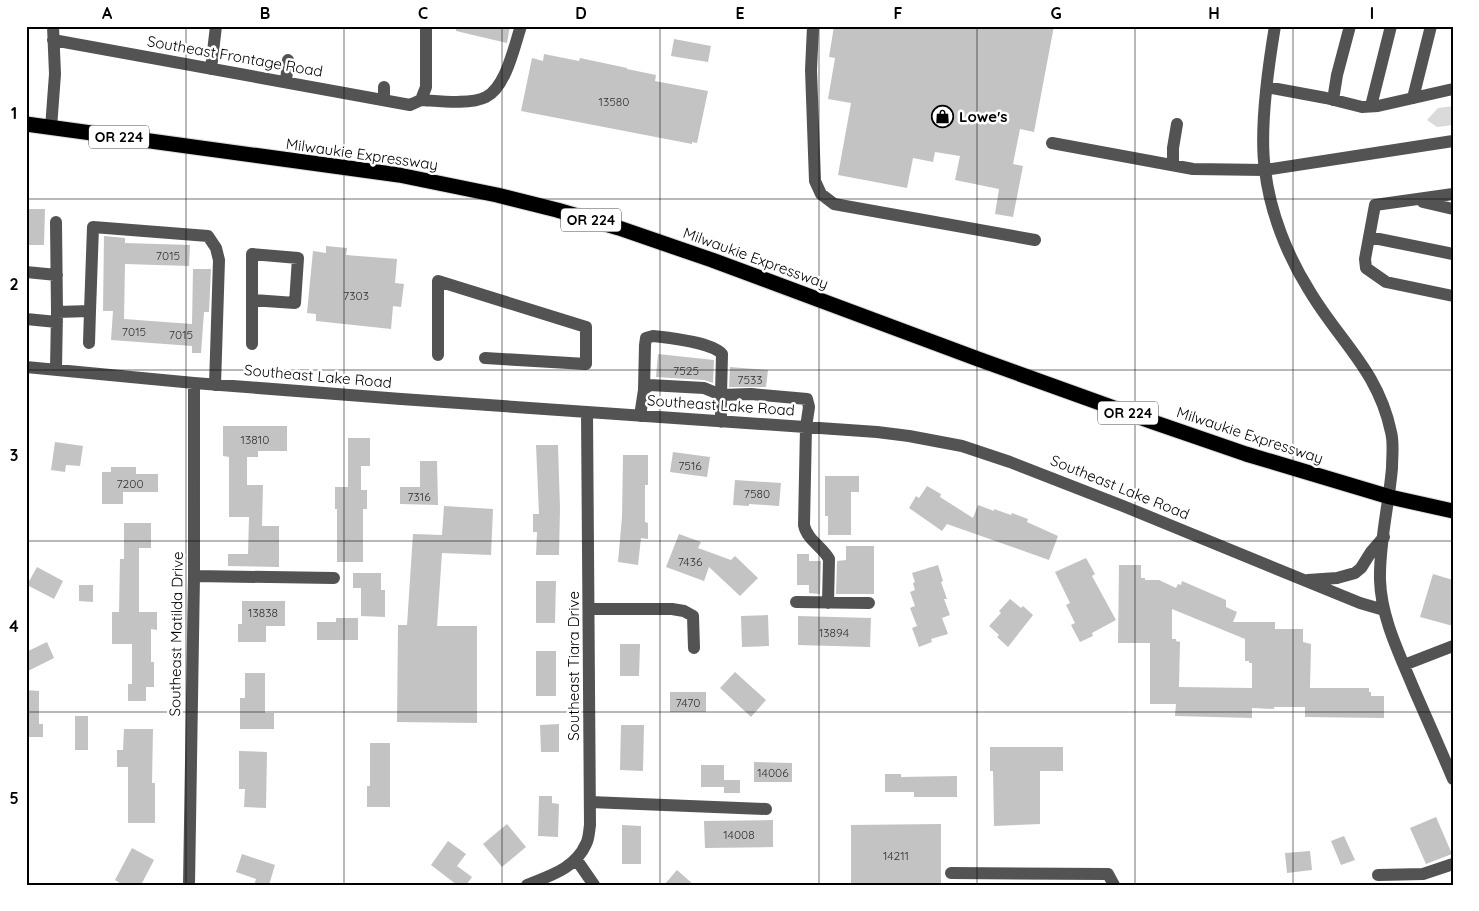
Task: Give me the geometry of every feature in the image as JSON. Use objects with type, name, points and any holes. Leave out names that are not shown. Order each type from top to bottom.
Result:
[{"type":"highway","name":"Milwaukie Expressway","points":[[26,124],[399,175],[497,195],[557,210],[619,228],[712,260],[1162,426],[1270,462],[1390,497],[1453,511]]},
{"type":"street","points":[[50,128],[55,74],[53,26]]},
{"type":"street","points":[[212,69],[216,26]]},
{"type":"street","points":[[415,102],[426,87],[426,26]]},
{"type":"street","name":"Southeast Frontage Road","points":[[53,40],[286,82],[384,93],[415,102],[468,101],[486,98],[498,88],[506,71],[521,26]]},
{"type":"street","points":[[813,26],[811,70],[815,181],[821,194],[834,204],[1035,240]]},
{"type":"street","points":[[1275,26],[1263,137],[1264,170],[1274,214],[1305,284],[1364,367],[1378,392],[1392,434],[1390,497],[1380,579],[1384,610],[1404,665],[1449,758],[1453,779]]},
{"type":"street","points":[[1333,100],[1336,75],[1350,26]]},
{"type":"street","points":[[1371,106],[1391,26]]},
{"type":"street","points":[[1413,98],[1431,26]]},
{"type":"street","points":[[286,82],[288,60]]},
{"type":"street","points":[[1267,87],[1362,107],[1453,89]]},
{"type":"street","points":[[1173,165],[1173,148],[1178,124]]},
{"type":"street","points":[[1052,143],[1205,170],[1264,170],[1453,142]]},
{"type":"street","points":[[1453,194],[1375,205],[1365,259],[1366,268],[1386,282],[1453,296]]},
{"type":"street","points":[[1416,200],[1453,209]]},
{"type":"street","points":[[56,222],[56,369]]},
{"type":"street","points":[[89,343],[93,227],[208,236],[216,248],[219,260],[215,385]]},
{"type":"street","points":[[1369,237],[1453,254]]},
{"type":"street","points":[[252,300],[296,303],[298,258],[252,254],[252,300],[252,344]]},
{"type":"street","points":[[26,272],[57,275]]},
{"type":"street","points":[[438,355],[438,282],[586,327],[586,364],[485,358]]},
{"type":"street","points":[[26,319],[57,317],[90,311]]},
{"type":"street","points":[[640,416],[647,388],[646,338],[652,336],[698,344],[718,350],[722,354],[721,422]]},
{"type":"street","name":"Southeast Lake Road","points":[[26,366],[215,385],[909,436],[962,446],[1010,462],[1360,603],[1384,610]]},
{"type":"street","name":"Southeast Matilda Drive","points":[[189,885],[194,576],[194,383]]},
{"type":"street","points":[[647,388],[704,388],[721,395],[751,394],[807,399],[809,407],[806,428],[804,525],[805,531],[829,559],[828,603]]},
{"type":"street","name":"Southeast Tiara Drive","points":[[526,885],[560,872],[576,859],[586,844],[590,825],[587,412]]},
{"type":"street","points":[[1306,580],[1336,578],[1355,573],[1361,568],[1370,552],[1384,537]]},
{"type":"street","points":[[194,576],[334,578]]},
{"type":"street","points":[[796,602],[869,603]]},
{"type":"street","points":[[589,609],[672,609],[684,611],[694,616],[694,648]]},
{"type":"street","points":[[1404,665],[1453,646]]},
{"type":"street","points":[[590,802],[766,809]]},
{"type":"street","points":[[576,859],[594,885]]},
{"type":"street","points":[[1378,875],[1423,874],[1453,864]]},
{"type":"street","points":[[951,873],[1108,874],[1114,885]]},
{"type":"shaded area","points":[[1453,106],[1453,125],[1437,127],[1427,120],[1438,108]]},
{"type":"building","points":[[456,26],[510,26],[507,43],[456,31]]},
{"type":"building","name":"Lowe's","points":[[834,26],[1054,26],[1034,132],[1020,129],[1013,164],[1023,166],[1013,217],[995,214],[999,189],[955,180],[960,156],[935,152],[933,162],[913,158],[907,188],[838,175],[851,103],[828,99],[835,58],[829,57]]},
{"type":"building","points":[[674,39],[711,46],[708,62],[671,56]]},
{"type":"building","points":[[544,54],[579,61],[580,58],[627,68],[656,75],[655,81],[708,91],[697,143],[692,142],[692,144],[521,111],[532,58],[543,61]]},
{"type":"building","points":[[26,209],[45,209],[44,245],[26,245]]},
{"type":"building","points":[[104,236],[125,238],[125,243],[190,245],[189,266],[125,264],[124,319],[192,324],[193,269],[211,269],[209,312],[204,312],[201,353],[192,353],[192,346],[111,340],[113,311],[103,311]]},
{"type":"building","points":[[326,246],[347,248],[346,255],[397,259],[395,283],[404,284],[401,307],[393,306],[391,329],[316,321],[316,314],[307,313],[313,251],[326,253]]},
{"type":"building","points":[[658,354],[714,360],[713,383],[704,380],[656,377]]},
{"type":"building","points":[[730,367],[768,370],[766,387],[729,387]]},
{"type":"building","points":[[223,426],[287,426],[287,451],[258,451],[258,457],[247,457],[247,485],[263,485],[262,526],[279,526],[279,567],[228,566],[228,554],[248,554],[249,517],[229,517],[229,457],[223,456]]},
{"type":"building","points":[[348,438],[370,438],[370,466],[361,466],[361,490],[367,490],[367,509],[363,509],[363,562],[337,562],[335,487],[348,487]]},
{"type":"building","points":[[55,442],[83,446],[80,466],[66,465],[65,472],[51,470]]},
{"type":"building","points":[[536,445],[558,445],[559,555],[536,555],[537,532],[533,532],[533,514],[539,514]]},
{"type":"building","points":[[673,452],[710,457],[707,477],[670,472]]},
{"type":"building","points":[[623,455],[648,455],[648,485],[645,485],[645,522],[648,523],[648,539],[641,538],[638,565],[618,562],[622,517]]},
{"type":"building","points":[[420,461],[437,461],[438,505],[400,504],[400,487],[420,487]]},
{"type":"building","points":[[111,467],[136,467],[136,474],[158,474],[158,492],[123,492],[123,504],[102,504],[102,472],[111,472]]},
{"type":"building","points":[[825,476],[859,476],[859,492],[851,492],[851,535],[828,535],[828,516],[825,516]]},
{"type":"building","points":[[735,480],[781,483],[779,506],[733,505]]},
{"type":"building","points":[[927,486],[941,494],[940,497],[973,518],[978,505],[1028,519],[1027,522],[1058,536],[1049,560],[947,524],[942,531],[909,508],[916,496],[919,498]]},
{"type":"building","points":[[444,506],[493,509],[491,555],[442,553],[437,626],[477,626],[477,723],[397,722],[398,625],[407,625],[413,534],[442,535]]},
{"type":"building","points":[[124,523],[151,523],[151,548],[139,548],[139,612],[157,612],[157,630],[151,629],[151,662],[154,662],[154,687],[146,687],[146,701],[128,701],[128,684],[132,684],[132,644],[112,644],[112,612],[119,612],[120,559],[124,559]]},
{"type":"building","points":[[679,534],[701,542],[698,548],[731,560],[735,556],[758,578],[740,596],[709,567],[704,581],[666,567]]},
{"type":"building","points":[[846,546],[874,546],[874,594],[836,594],[837,561],[846,560]]},
{"type":"building","points":[[797,554],[809,554],[809,561],[821,561],[820,594],[809,593],[809,585],[797,585]]},
{"type":"building","points":[[1086,558],[1095,574],[1092,576],[1116,620],[1092,633],[1093,636],[1080,642],[1071,625],[1075,623],[1066,605],[1070,603],[1055,572]]},
{"type":"building","points":[[938,565],[947,599],[944,599],[950,615],[942,618],[948,634],[931,639],[932,642],[919,647],[912,628],[917,626],[910,608],[915,606],[910,592],[915,590],[912,573]]},
{"type":"building","points":[[1119,565],[1141,565],[1141,578],[1145,578],[1145,580],[1159,580],[1176,588],[1178,584],[1181,585],[1182,581],[1226,600],[1226,607],[1237,612],[1233,622],[1275,622],[1275,629],[1303,629],[1303,642],[1311,644],[1310,688],[1369,688],[1371,696],[1384,696],[1384,718],[1305,717],[1305,707],[1252,708],[1252,718],[1175,716],[1176,704],[1150,704],[1150,643],[1118,643]],"holes":[[[1172,609],[1245,639],[1245,661],[1252,663],[1252,688],[1179,687],[1180,642],[1172,639]]]},
{"type":"building","points":[[37,567],[63,581],[54,599],[27,585]]},
{"type":"building","points":[[353,573],[381,573],[381,590],[385,590],[385,617],[361,616],[361,588],[353,588]]},
{"type":"building","points":[[1433,574],[1453,580],[1453,626],[1420,617]]},
{"type":"building","points":[[536,581],[556,581],[555,623],[536,623]]},
{"type":"building","points":[[79,585],[93,585],[93,602],[79,601]]},
{"type":"building","points":[[1010,599],[1021,608],[1023,606],[1033,615],[1008,647],[989,626]]},
{"type":"building","points":[[242,601],[285,601],[285,626],[266,626],[266,642],[238,642],[238,624],[242,624]]},
{"type":"building","points":[[768,615],[769,646],[742,647],[741,616]]},
{"type":"building","points":[[798,616],[871,618],[870,647],[798,645]]},
{"type":"building","points":[[336,618],[358,618],[358,640],[317,640],[317,622],[336,622]]},
{"type":"building","points":[[47,642],[54,658],[26,672],[26,652]]},
{"type":"building","points":[[620,644],[640,644],[639,676],[620,676]]},
{"type":"building","points":[[536,651],[556,651],[556,696],[536,696]]},
{"type":"building","points":[[735,672],[766,700],[751,717],[720,688]]},
{"type":"building","points":[[245,673],[265,673],[265,713],[274,713],[274,729],[240,729],[240,698],[245,698]]},
{"type":"building","points":[[26,690],[39,691],[39,724],[43,724],[43,737],[26,737]]},
{"type":"building","points":[[670,692],[706,692],[706,712],[670,712]]},
{"type":"building","points":[[75,716],[88,716],[88,750],[75,750]]},
{"type":"building","points":[[559,724],[559,752],[541,752],[540,725]]},
{"type":"building","points":[[621,725],[644,725],[643,771],[620,770]]},
{"type":"building","points":[[124,729],[153,729],[152,783],[155,783],[155,823],[128,823],[128,767],[117,767],[117,750],[123,750]]},
{"type":"building","points":[[370,743],[390,743],[390,807],[367,807],[367,786],[370,786]]},
{"type":"building","points":[[990,747],[1063,747],[1063,771],[1040,771],[1040,824],[994,826],[993,771],[990,771]]},
{"type":"building","points":[[239,751],[267,752],[266,808],[244,807],[245,789],[239,789]]},
{"type":"building","points":[[754,762],[792,763],[792,782],[754,782]]},
{"type":"building","points":[[701,765],[724,765],[724,787],[701,787]]},
{"type":"building","points":[[885,774],[901,774],[901,777],[957,776],[957,797],[914,797],[914,792],[885,792]]},
{"type":"building","points":[[724,780],[740,780],[740,793],[724,793]]},
{"type":"building","points":[[539,796],[552,796],[552,803],[559,804],[558,837],[538,836]]},
{"type":"building","points":[[1436,817],[1452,854],[1426,864],[1410,828]]},
{"type":"building","points":[[773,820],[773,847],[705,848],[704,821]]},
{"type":"building","points":[[507,824],[526,847],[502,867],[483,844]]},
{"type":"building","points":[[941,824],[941,885],[851,885],[851,825]]},
{"type":"building","points":[[622,825],[641,826],[641,864],[622,864]]},
{"type":"building","points":[[1344,836],[1355,860],[1341,865],[1331,841]]},
{"type":"building","points":[[448,841],[466,854],[457,866],[472,877],[466,885],[457,885],[431,865]]},
{"type":"building","points":[[132,848],[154,860],[141,885],[123,885],[115,880]]},
{"type":"building","points":[[1310,851],[1312,870],[1287,873],[1285,853]]},
{"type":"building","points":[[242,854],[275,865],[269,885],[254,885],[256,879],[236,872]]},
{"type":"building","points":[[677,870],[694,885],[664,885]]},
{"type":"place","name":"Lowe's","points":[[943,116]]}]
